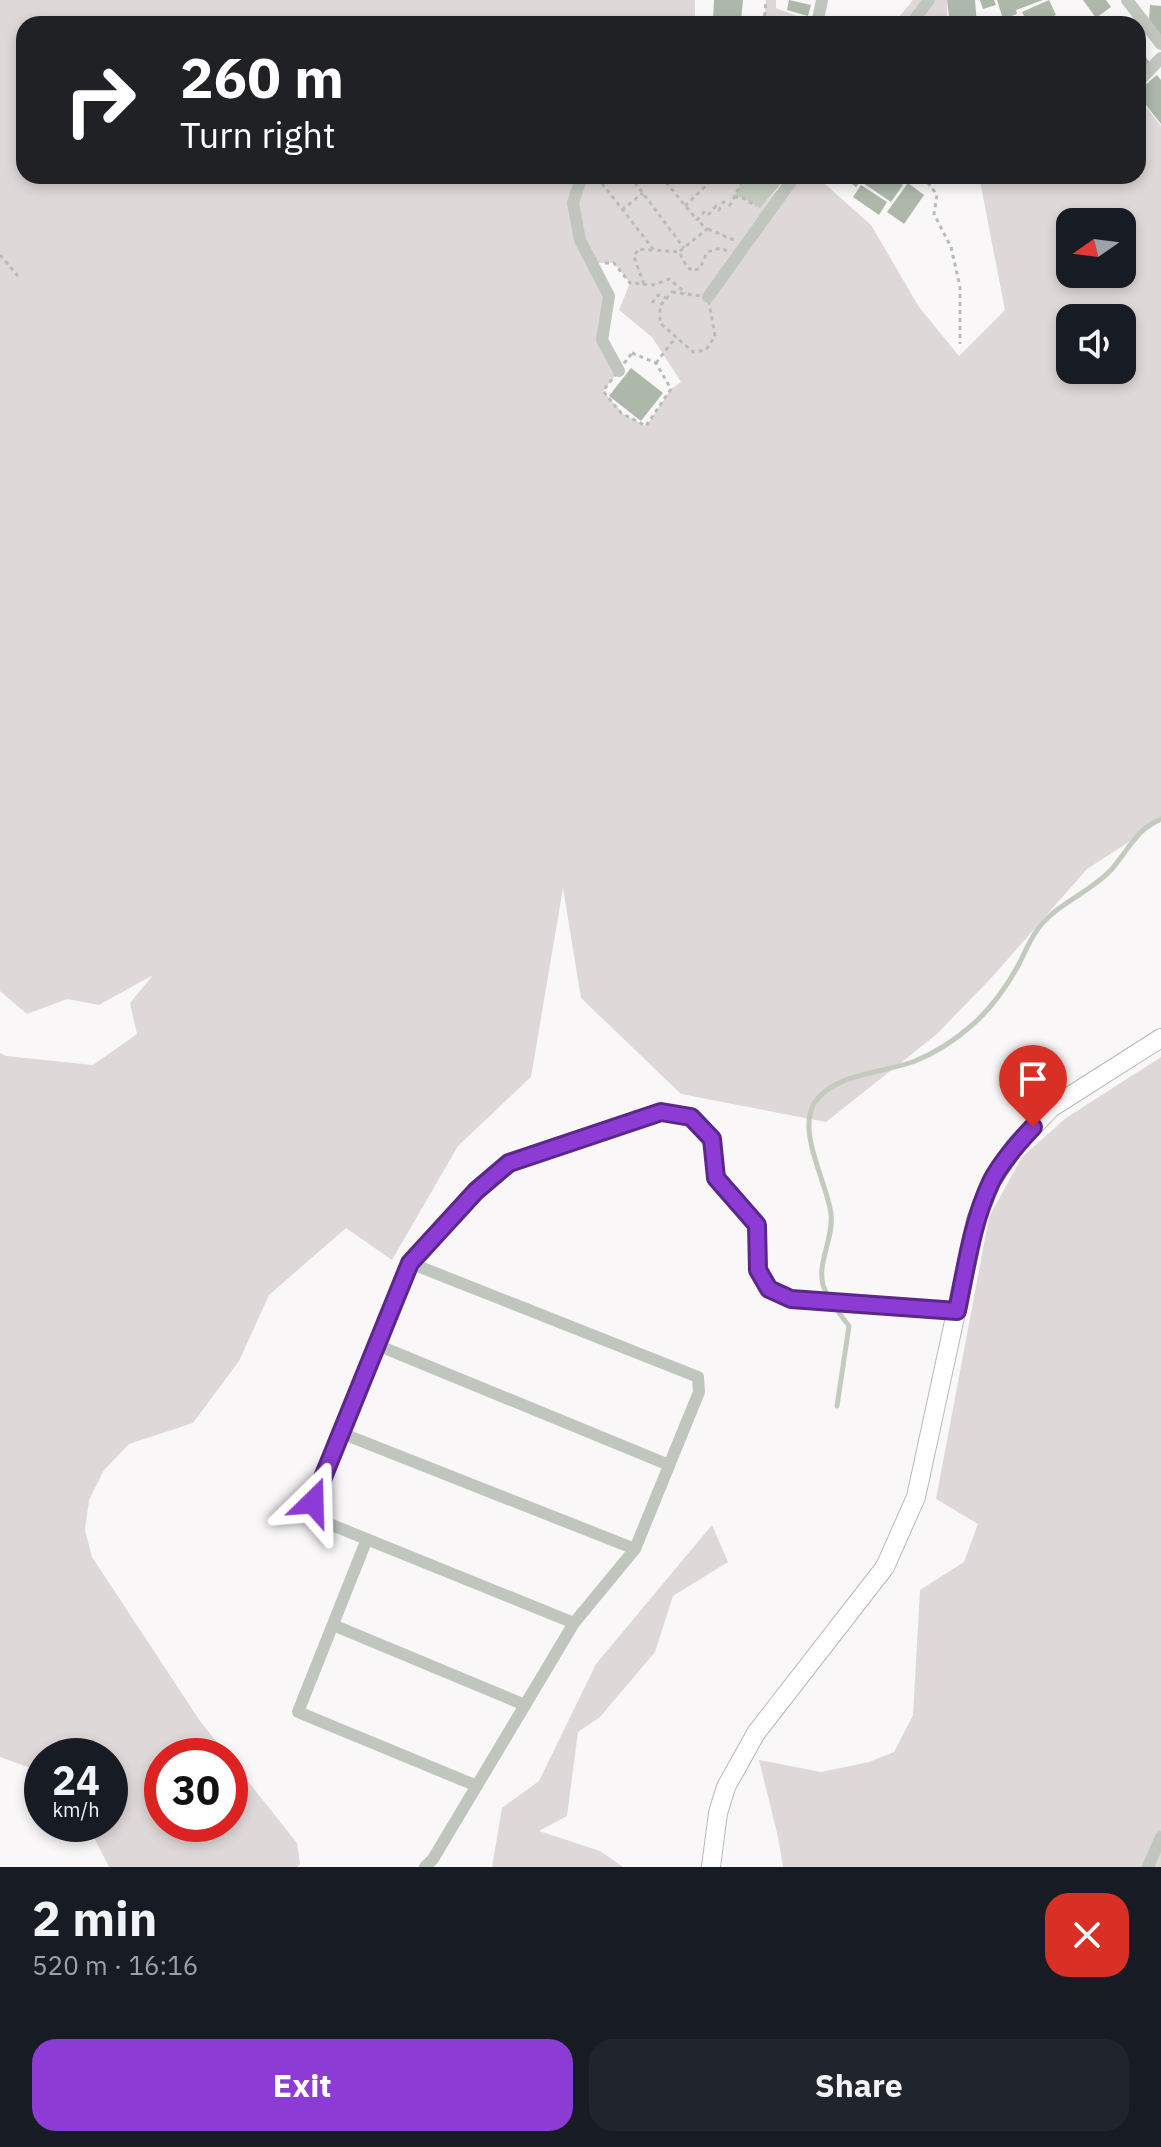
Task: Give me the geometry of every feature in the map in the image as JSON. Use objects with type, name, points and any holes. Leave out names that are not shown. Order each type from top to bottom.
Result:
[{"type":"street","points":[[1127,0],[1140,16]]},
{"type":"street","points":[[1146,24],[1160,41]]},
{"type":"street","points":[[1146,74],[1161,58]]},
{"type":"street","points":[[579,184],[573,203],[580,240],[609,296],[602,340],[619,371]]},
{"type":"street","points":[[708,297],[784,184]]},
{"type":"street","points":[[711,1867],[718,1813],[726,1787],[756,1733],[885,1567],[899,1539],[916,1497],[976,1220],[992,1180],[1016,1145],[1051,1108],[1161,1038]]},
{"type":"street","points":[[574,1623],[317,1519],[313,1502],[410,1263],[476,1191],[509,1163],[661,1112],[691,1117],[712,1139],[716,1178],[757,1225],[758,1270],[769,1289],[791,1299],[957,1311]]},
{"type":"street","points":[[410,1263],[698,1377],[699,1392],[635,1549],[574,1623],[433,1859],[425,1867]]},
{"type":"street","points":[[377,1345],[669,1465]]},
{"type":"street","points":[[341,1433],[635,1549]]},
{"type":"street","points":[[367,1539],[298,1712],[477,1786]]},
{"type":"street","points":[[333,1625],[525,1705]]},
{"type":"street","points":[[1148,1867],[1161,1837]]},
{"type":"path","points":[[602,184],[654,250]]},
{"type":"path","points":[[636,184],[684,248]]},
{"type":"path","points":[[667,184],[707,229],[742,250]]},
{"type":"path","points":[[685,206],[708,184]]},
{"type":"path","points":[[697,220],[705,211],[709,214],[716,206],[719,210],[723,202],[730,205],[741,184]]},
{"type":"path","points":[[929,184],[937,195],[934,214],[951,247],[960,287],[960,344]]},
{"type":"path","points":[[622,210],[643,193]]},
{"type":"path","points":[[734,197],[743,198],[760,208]]},
{"type":"path","points":[[644,284],[634,257],[638,249],[679,252],[707,229]]},
{"type":"path","points":[[679,252],[687,267],[693,271],[700,268],[707,252],[721,248],[742,250]]},
{"type":"path","points":[[0,255],[18,276]]},
{"type":"path","points":[[593,263],[614,263],[630,283],[653,285],[669,279],[689,295]]},
{"type":"path","points":[[672,292],[708,297],[715,336],[706,350],[693,352],[660,323],[660,306],[672,292]]},
{"type":"path","points":[[652,303],[658,295],[666,298]]},
{"type":"path","points":[[656,363],[676,337]]},
{"type":"path","points":[[632,353],[656,363],[671,389],[646,426],[621,413],[603,391],[632,353]]},
{"type":"shaded area","points":[[0,0],[695,0],[695,16],[16,16],[16,184],[741,184],[734,197],[760,207],[777,190],[784,192],[790,184],[825,184],[871,225],[919,307],[959,356],[1005,310],[981,184],[1146,184],[1146,107],[1161,126],[1161,821],[1087,869],[993,976],[937,1034],[826,1122],[681,1094],[581,998],[563,888],[531,1077],[458,1146],[392,1260],[346,1228],[269,1295],[239,1361],[193,1423],[129,1444],[104,1470],[89,1500],[85,1530],[92,1557],[214,1738],[144,1738],[144,1842],[248,1842],[248,1782],[297,1843],[300,1864],[297,1867],[109,1867],[96,1842],[128,1842],[128,1738],[24,1738],[24,1766],[0,1757],[0,1053],[93,1065],[137,1034],[130,1003],[153,975],[99,1005],[67,999],[27,1014],[0,991]],"holes":[[[593,263],[614,263],[630,283],[619,310],[652,337],[681,382],[671,389],[646,426],[623,414],[603,391],[619,371],[602,340],[609,296]]]},
{"type":"shaded area","points":[[766,0],[776,0],[776,8],[796,16],[765,16]]},
{"type":"shaded area","points":[[913,0],[947,0],[947,16],[900,16]]},
{"type":"shaded area","points":[[741,184],[781,184],[760,208],[743,198],[734,197]]},
{"type":"shaded area","points":[[1161,1057],[1161,1867],[783,1867],[759,1760],[821,1772],[869,1762],[894,1752],[913,1715],[920,1590],[964,1562],[978,1524],[936,1499],[989,1217],[1022,1157],[1066,1118]]},
{"type":"shaded area","points":[[712,1525],[728,1562],[673,1596],[655,1652],[600,1717],[578,1732],[567,1816],[539,1831],[600,1851],[623,1867],[492,1867],[502,1808],[539,1781],[596,1664]]},
{"type":"building","points":[[714,0],[743,0],[742,16],[713,16]]},
{"type":"building","points":[[789,0],[811,5],[808,16],[787,10]]},
{"type":"building","points":[[947,0],[975,0],[976,16],[949,16]]},
{"type":"building","points":[[980,0],[994,0],[996,5],[983,9]]},
{"type":"building","points":[[997,0],[1043,0],[1016,10],[1017,14],[1002,16]]},
{"type":"building","points":[[1049,0],[1056,15],[1024,16],[1022,12]]},
{"type":"building","points":[[1083,0],[1106,0],[1111,7],[1095,16]]},
{"type":"building","points":[[1150,5],[1161,6],[1161,38],[1149,20]]},
{"type":"building","points":[[1157,75],[1161,80],[1161,124],[1146,105],[1146,84]]},
{"type":"building","points":[[864,184],[902,184],[891,202]]},
{"type":"building","points":[[907,184],[924,195],[904,224],[887,212]]},
{"type":"building","points":[[861,185],[887,202],[879,215],[853,197]]},
{"type":"building","points":[[631,368],[663,393],[641,421],[609,396]]},
{"type":"waterway","points":[[837,1406],[849,1326],[823,1285],[822,1268],[831,1214],[811,1142],[810,1114],[815,1102],[824,1092],[847,1079],[915,1061],[965,1031],[985,1013],[1004,989],[1040,926],[1103,878],[1139,834],[1161,819]]},
{"type":"route","points":[[313,1502],[410,1263],[476,1191],[509,1163],[661,1112],[691,1117],[712,1139],[716,1178],[757,1225],[758,1270],[769,1289],[791,1299],[957,1311],[976,1220],[992,1180],[1016,1145],[1033,1127]]}]
